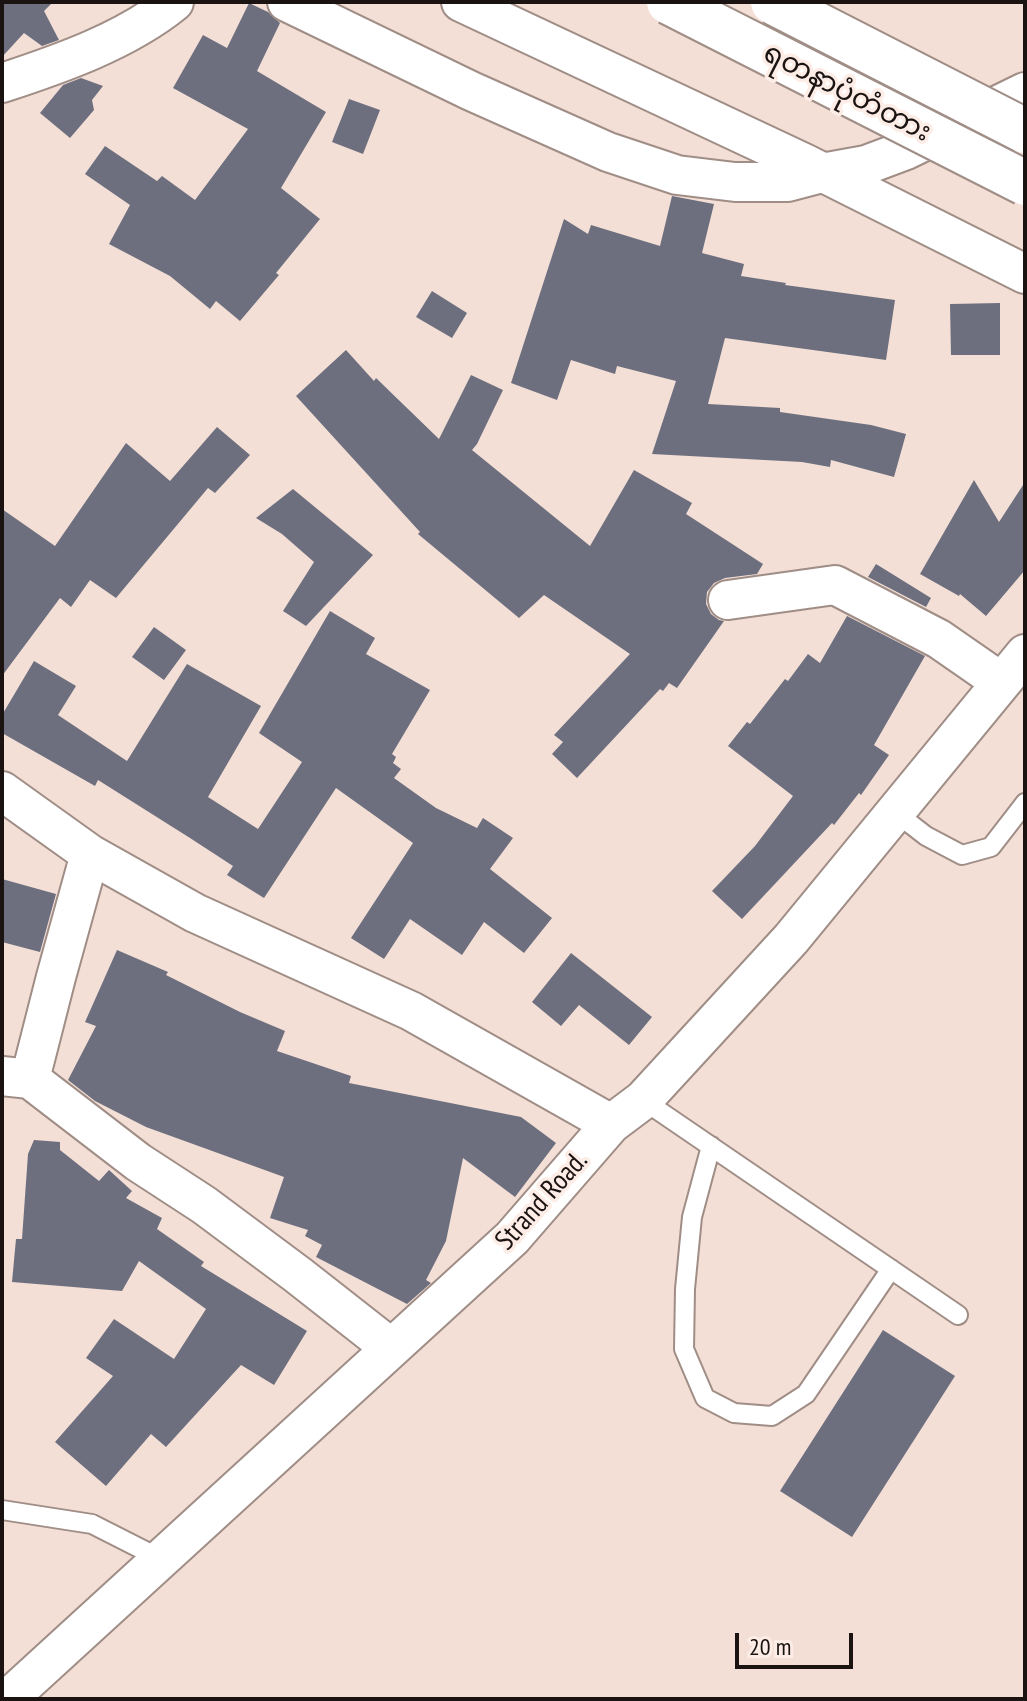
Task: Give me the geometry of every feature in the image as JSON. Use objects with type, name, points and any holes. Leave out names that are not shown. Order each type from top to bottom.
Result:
[{"type":"highway","name":"ရတနာပုံတံတား","points":[[669,2],[1025,183]]},
{"type":"highway","name":"ရတနာပုံတံတား","points":[[773,2],[1025,131]]},
{"type":"street","points":[[2,83],[102,46],[174,2]]},
{"type":"street","points":[[287,2],[471,91],[608,152],[677,175],[735,182],[788,182],[866,165],[906,150],[1025,92]]},
{"type":"street","points":[[461,2],[822,173],[1025,274]]},
{"type":"street","points":[[728,600],[835,585],[939,639],[1013,668]]},
{"type":"street","name":"Strand Road.","points":[[8,1699],[512,1238],[611,1124],[643,1100],[791,939],[1013,668]]},
{"type":"street","points":[[2,791],[90,854],[195,913],[411,1011],[611,1124]]},
{"type":"street","points":[[90,854],[56,977],[16,1078],[204,1205],[391,1348]]},
{"type":"lane","points":[[895,812],[926,836],[962,855],[991,847],[1025,803]]},
{"type":"lane","points":[[643,1100],[958,1315]]},
{"type":"lane","points":[[711,1146],[692,1217],[685,1304],[684,1349],[705,1398],[734,1413],[772,1416],[806,1394],[891,1269]]},
{"type":"lane","points":[[2,1510],[92,1524],[161,1559]]},
{"type":"building","points":[[2,2],[53,2],[44,11],[59,40],[42,46],[24,33],[2,57]]},
{"type":"building","points":[[249,3],[268,12],[280,23],[257,71],[326,112],[281,188],[320,219],[240,321],[216,301],[210,309],[170,276],[109,244],[130,205],[85,174],[105,146],[157,181],[162,176],[195,200],[248,129],[173,88],[203,35],[227,48]]},
{"type":"building","points":[[81,78],[103,86],[92,100],[94,110],[70,138],[40,113],[63,85]]},
{"type":"building","points":[[349,99],[380,110],[363,154],[332,142]]},
{"type":"building","points":[[672,196],[714,204],[702,253],[744,264],[741,276],[895,300],[886,360],[725,338],[708,404],[780,408],[780,412],[871,425],[906,434],[894,477],[831,460],[830,467],[802,462],[652,454],[676,381],[617,366],[615,374],[571,360],[557,400],[511,383],[564,219],[588,234],[591,225],[660,246]]},
{"type":"building","points":[[432,291],[467,313],[452,338],[416,317]]},
{"type":"building","points":[[1000,303],[1000,355],[951,355],[950,304]]},
{"type":"building","points":[[346,350],[374,381],[376,378],[439,439],[471,375],[503,390],[472,450],[590,546],[634,470],[692,503],[686,514],[763,564],[757,574],[725,578],[714,583],[707,592],[706,604],[711,614],[724,621],[677,688],[669,683],[663,691],[660,689],[577,778],[552,754],[563,742],[554,735],[630,654],[544,595],[519,618],[418,534],[420,532],[296,396]]},
{"type":"building","points":[[217,427],[250,455],[215,493],[208,488],[116,598],[90,580],[71,607],[60,598],[2,676],[2,509],[55,546],[126,443],[170,481]]},
{"type":"building","points":[[974,480],[999,522],[1025,482],[1025,570],[986,616],[960,594],[920,574]]},
{"type":"building","points":[[293,489],[373,555],[306,626],[283,611],[314,562],[282,534],[256,518]]},
{"type":"building","points":[[876,564],[931,598],[926,607],[868,577]]},
{"type":"building","points":[[330,611],[375,638],[366,654],[430,690],[392,754],[396,757],[393,763],[401,769],[394,778],[436,808],[477,828],[483,818],[513,838],[490,869],[552,918],[524,953],[484,922],[462,955],[410,919],[384,959],[351,938],[413,843],[336,788],[264,898],[227,875],[233,866],[98,780],[95,786],[2,733],[2,715],[34,661],[76,686],[58,715],[127,761],[187,664],[261,706],[208,797],[258,829],[302,762],[259,733]]},
{"type":"building","points":[[847,616],[925,656],[874,745],[889,755],[861,795],[859,793],[834,825],[832,823],[742,919],[712,891],[755,846],[793,796],[728,746],[747,722],[750,724],[785,679],[788,681],[808,654],[820,663]]},
{"type":"building","points":[[154,627],[186,650],[164,680],[132,657]]},
{"type":"building","points":[[2,879],[56,894],[40,952],[2,942]]},
{"type":"building","points":[[117,950],[168,972],[166,975],[240,1012],[285,1031],[277,1051],[351,1076],[349,1083],[521,1117],[556,1143],[515,1197],[463,1158],[446,1241],[426,1280],[431,1283],[407,1304],[316,1257],[322,1245],[305,1236],[308,1230],[270,1218],[284,1177],[146,1127],[95,1101],[68,1080],[96,1026],[85,1022]]},
{"type":"building","points":[[571,953],[652,1017],[629,1045],[579,1005],[561,1026],[532,1002]]},
{"type":"building","points":[[34,1140],[60,1142],[60,1150],[99,1181],[109,1170],[132,1191],[126,1198],[162,1218],[157,1229],[204,1262],[201,1266],[307,1331],[274,1385],[241,1365],[166,1447],[151,1434],[106,1486],[55,1442],[113,1376],[86,1358],[114,1319],[174,1359],[206,1309],[139,1261],[122,1291],[12,1282],[16,1239],[22,1239],[28,1154]]},
{"type":"building","points":[[883,1330],[955,1376],[852,1537],[780,1491]]}]
